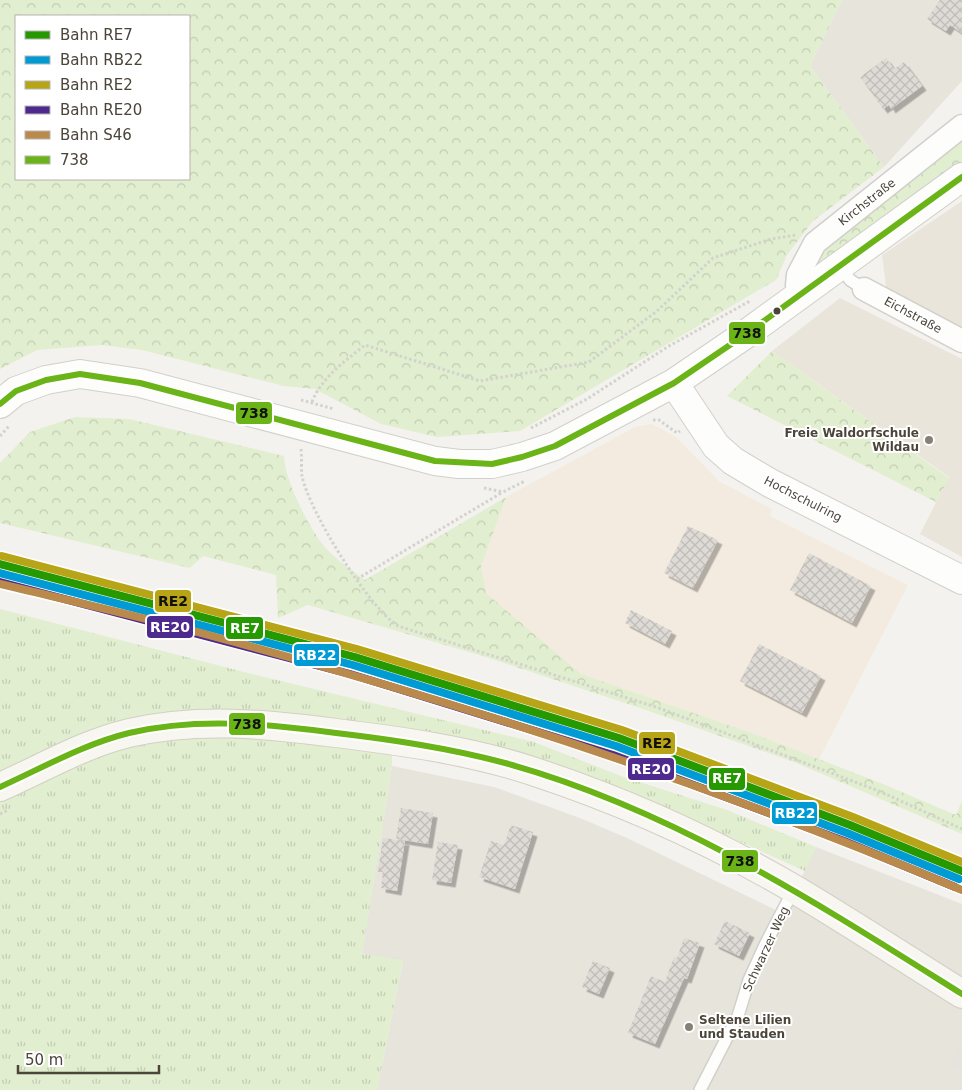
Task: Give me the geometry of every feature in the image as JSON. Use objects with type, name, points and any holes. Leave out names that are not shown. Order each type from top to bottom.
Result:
[{"type":"main road","points":[[7,797],[99,742],[163,727],[234,723],[273,725],[375,738],[494,760],[568,784],[625,806],[706,844],[794,889],[962,994]]},
{"type":"street","name":"Kirchstraße","points":[[802,293],[797,285],[798,276],[815,243],[962,126]]},
{"type":"street","points":[[6,413],[16,391],[46,380],[80,374],[140,383],[435,461],[459,464],[492,464],[522,458],[555,446],[674,383],[746,334],[962,177]]},
{"type":"street","name":"Eichstraße","points":[[864,289],[962,341]]},
{"type":"street","name":"Hochschulring","points":[[674,383],[716,446],[733,461],[770,483],[962,580]]},
{"type":"lane","points":[[840,266],[850,280],[864,289]]},
{"type":"lane","name":"Schwarzer Weg","points":[[700,1090],[738,1016],[749,980],[794,889]]},
{"type":"path","points":[[336,410],[312,402],[317,389],[329,375],[365,345],[480,381],[590,362],[656,311],[713,258],[771,239],[798,235]]},
{"type":"path","points":[[527,430],[586,399],[669,346],[751,300]]},
{"type":"path","points":[[0,436],[6,413]]},
{"type":"path","points":[[301,443],[302,477],[320,518],[375,606],[387,619],[398,626],[665,710],[879,792],[962,829]]},
{"type":"path","points":[[358,579],[503,492]]},
{"type":"path","points":[[0,814],[7,797]]},
{"type":"shaded area","points":[[842,0],[962,0],[962,81],[884,167],[810,66]]},
{"type":"shaded area","points":[[962,201],[962,334],[887,294],[882,255]]},
{"type":"shaded area","name":"Freie Waldorfschule Wildau","points":[[840,298],[962,359],[962,557],[920,534],[949,477],[772,351]]},
{"type":"shaded area","points":[[652,424],[676,437],[720,482],[772,509],[770,516],[908,585],[819,759],[757,735],[581,674],[486,593],[481,567],[506,497],[635,427]]},
{"type":"shaded area","points":[[392,766],[494,787],[580,818],[627,838],[784,914],[816,847],[962,904],[962,1090],[377,1090],[403,961],[362,954]]},
{"type":"shaded area","points":[[962,1046],[962,1072],[950,1064]]},
{"type":"green space","points":[[0,0],[842,0],[810,66],[884,167],[813,221],[787,255],[776,280],[520,431],[437,437],[381,424],[315,389],[284,386],[142,350],[102,345],[37,350],[0,369]]},
{"type":"green space","points":[[962,135],[962,165],[809,273],[818,246]]},
{"type":"green space","points":[[772,351],[949,478],[936,502],[727,396]]},
{"type":"green space","points":[[75,417],[129,419],[284,456],[288,478],[312,529],[334,556],[365,580],[506,497],[481,567],[486,593],[581,674],[757,735],[883,784],[956,815],[962,801],[962,834],[794,762],[486,657],[308,605],[278,618],[276,575],[203,556],[190,568],[0,523],[0,463],[30,432]]},
{"type":"green space","points":[[0,609],[244,672],[534,742],[621,776],[727,810],[816,847],[805,871],[629,792],[560,770],[392,727],[392,766],[362,954],[403,960],[377,1090],[0,1090]]},
{"type":"building","points":[[940,0],[962,0],[962,33],[950,25],[946,31],[927,19]]},
{"type":"building","points":[[886,58],[894,69],[904,62],[922,86],[891,109],[889,105],[883,109],[860,77]]},
{"type":"building","points":[[688,526],[718,540],[693,588],[664,573]]},
{"type":"building","points":[[809,553],[871,586],[852,623],[790,590]]},
{"type":"building","points":[[631,610],[672,631],[665,644],[625,623]]},
{"type":"building","points":[[759,644],[821,676],[802,713],[740,681]]},
{"type":"building","points":[[401,808],[433,813],[428,844],[396,839]]},
{"type":"building","points":[[511,825],[533,832],[515,889],[479,877],[491,841],[504,845]]},
{"type":"building","points":[[383,838],[405,841],[397,891],[381,888],[383,872],[378,872]]},
{"type":"building","points":[[438,842],[458,845],[451,883],[432,880]]},
{"type":"building","points":[[725,921],[750,933],[739,956],[714,944]]},
{"type":"building","points":[[684,938],[700,943],[687,979],[684,978],[655,1044],[628,1033],[651,976],[665,982],[674,957],[677,958]]},
{"type":"building","points":[[593,961],[610,968],[599,994],[582,987]]},
{"type":"rail line","name":"RE2","points":[[2,556],[357,649],[622,730],[853,817],[962,862]]},
{"type":"rail line","name":"RE7","points":[[0,564],[355,657],[619,738],[850,825],[962,871]]},
{"type":"rail line","name":"RB22","points":[[0,573],[353,665],[616,746],[847,833],[959,879]]},
{"type":"rail line","name":"RE20","points":[[0,582],[350,674],[613,755],[844,841],[955,887]]},
{"type":"rail line","name":"S46","points":[[0,584],[212,636],[307,662],[497,719],[685,782],[778,816],[962,890]]},
{"type":"transit line","name":"738","points":[[0,404],[16,391],[46,380],[80,374],[140,383],[435,461],[492,464],[522,457],[555,446],[674,383],[746,334],[962,177]]},
{"type":"transit line","name":"738","points":[[0,787],[96,743],[129,733],[180,725],[232,724],[284,727],[421,745],[463,753],[505,763],[567,782],[685,832],[798,893],[962,994]]},
{"type":"place","name":"Freie Waldorfschule Wildau","points":[[929,440]]},
{"type":"place","name":"Seltene Lilien und Stauden","points":[[689,1027]]}]
